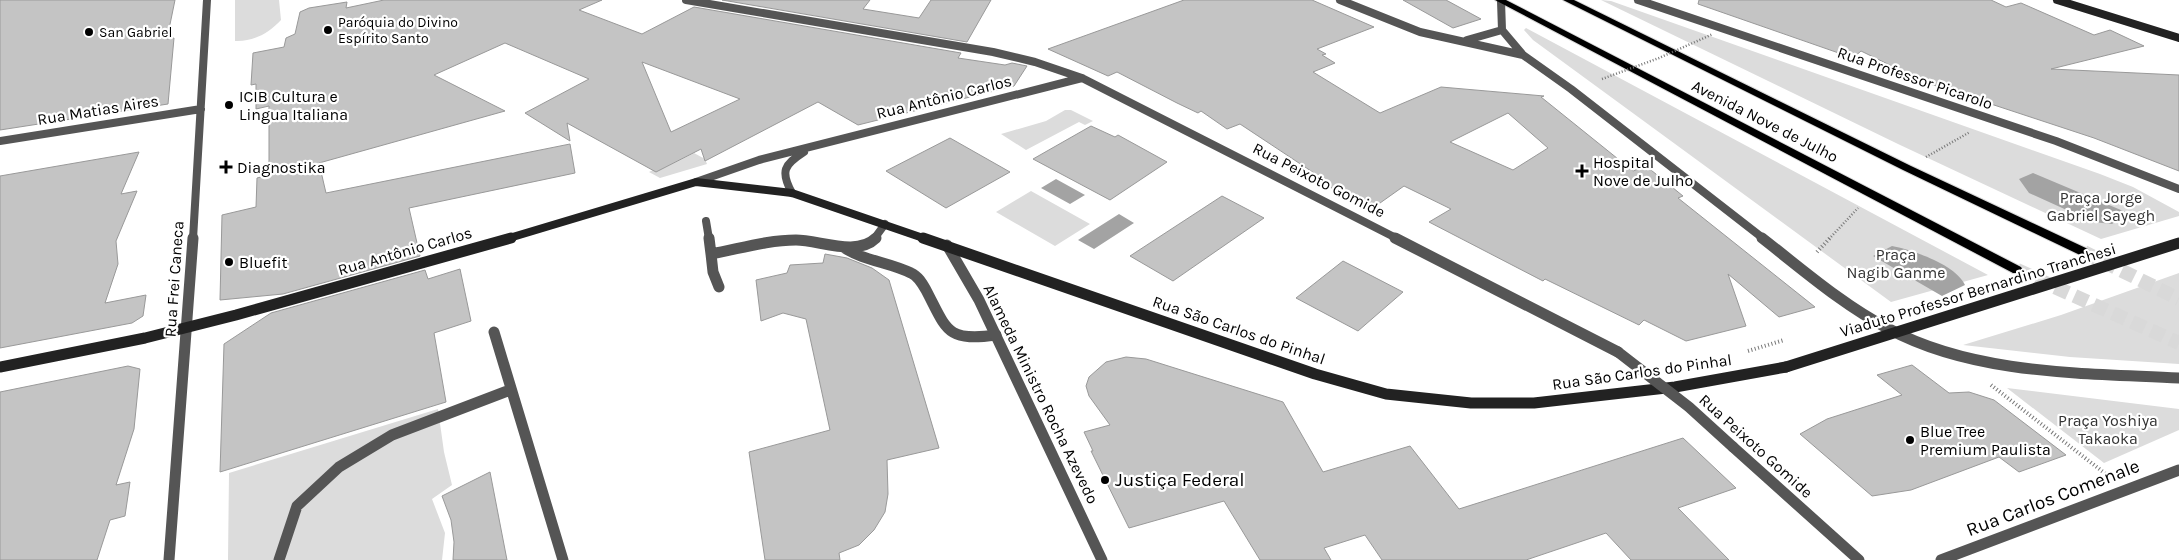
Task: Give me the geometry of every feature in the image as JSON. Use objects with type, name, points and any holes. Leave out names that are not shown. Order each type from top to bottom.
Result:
[{"type":"main road","name":"Avenida Nove de Julho","points":[[1566,0],[1907,168],[2084,252]]},
{"type":"main road","name":"Avenida Nove de Julho","points":[[1500,1],[2017,270]]},
{"type":"street","name":"Rua Frei Caneca","points":[[169,560],[187,328],[207,0]]},
{"type":"street","name":"Rua Peixoto Gomide","points":[[686,0],[720,2],[993,52],[1035,62],[1082,78],[1618,352],[1689,407],[1859,560]]},
{"type":"street","points":[[1340,0],[1401,25],[1523,56]]},
{"type":"street","name":"Rua Professor Picarolo","points":[[1638,0],[2056,141],[2122,165],[2179,189]]},
{"type":"street","points":[[2057,0],[2179,38]]},
{"type":"street","points":[[1500,1],[1502,30],[1523,56],[1571,89],[1849,306],[1890,330],[1952,355],[1994,363],[2054,372],[2179,378]]},
{"type":"street","points":[[1459,41],[1488,36],[1502,30]]},
{"type":"street","name":"Rua Antônio Carlos","points":[[0,367],[187,328],[508,239],[696,182],[759,160],[1082,78]]},
{"type":"street","name":"Rua Matias Aires","points":[[0,141],[201,109]]},
{"type":"street","name":"Rua Antônio Carlos","points":[[792,193],[783,178],[784,170],[794,159],[814,147]]},
{"type":"street","name":"Rua São Carlos do Pinhal","points":[[696,182],[792,193],[1305,371],[1386,394],[1471,403],[1534,403],[1676,386],[1786,367]]},
{"type":"street","points":[[706,221],[713,272],[719,288]]},
{"type":"street","points":[[711,254],[792,240],[812,240],[843,247],[866,244],[874,241],[885,224]]},
{"type":"street","name":"Viaduto Professor Bernardino Tranchesi","points":[[1786,367],[2179,243]]},
{"type":"street","name":"Alameda Ministro Rocha Azevedo","points":[[946,245],[980,300],[1102,560]]},
{"type":"street","points":[[843,247],[855,256],[912,273],[921,281],[946,328],[957,336],[974,338],[996,335]]},
{"type":"street","points":[[494,332],[563,560]]},
{"type":"street","points":[[279,560],[297,506],[339,467],[392,435],[510,390]]},
{"type":"street","name":"Rua Carlos Comenale","points":[[1941,560],[2179,470]]},
{"type":"path","points":[[1602,79],[1659,58],[1713,34]]},
{"type":"path","points":[[1907,168],[1973,130]]},
{"type":"path","points":[[1817,252],[1862,204]]},
{"type":"path","points":[[1743,353],[1784,340]]},
{"type":"path","points":[[1987,381],[2107,475]]},
{"type":"green space","points":[[235,0],[279,0],[281,20],[260,36],[248,40],[235,41]]},
{"type":"green space","name":"Praça Jorge Gabriel Sayegh","points":[[1601,0],[1611,1],[2100,174],[2133,187],[2179,212],[2179,216],[2101,239],[1898,144]]},
{"type":"green space","name":"Praça Nagib Ganme","points":[[1526,28],[1988,275],[1891,302],[1533,40],[1524,30]]},
{"type":"green space","points":[[1065,110],[1071,110],[1093,121],[1085,125],[1079,122],[1026,150],[1001,134],[1046,121]]},
{"type":"green space","points":[[694,153],[705,159],[707,164],[660,178],[649,172],[653,170],[656,172]]},
{"type":"green space","points":[[1031,191],[1090,224],[1055,246],[996,212]]},
{"type":"green space","points":[[2179,273],[2179,364],[2070,357],[1963,345],[2061,315]]},
{"type":"green space","name":"Praça Yoshiya Takaoka","points":[[2007,388],[2179,409],[2179,430],[2104,463]]},
{"type":"green space","points":[[438,409],[444,452],[452,485],[432,499],[445,533],[442,560],[228,560],[229,473]]},
{"type":"shaded area","points":[[2033,173],[2128,213],[2112,224],[2093,222],[2029,193],[2019,179]]},
{"type":"shaded area","points":[[1056,179],[1085,195],[1070,204],[1041,188]]},
{"type":"shaded area","points":[[1119,214],[1134,223],[1094,249],[1078,240]]},
{"type":"shaded area","points":[[1892,246],[1922,255],[1943,265],[1953,271],[1965,285],[1942,296],[1873,256]]},
{"type":"building","points":[[0,0],[175,0],[167,39],[174,38],[168,104],[0,130]]},
{"type":"building","points":[[384,0],[602,0],[579,10],[642,34],[694,7],[961,53],[958,58],[1005,65],[1012,63],[1027,66],[1014,86],[858,125],[818,102],[705,161],[701,149],[656,172],[567,123],[570,141],[525,113],[589,79],[505,43],[434,75],[505,111],[319,163],[326,193],[570,144],[575,173],[409,208],[420,256],[283,294],[220,300],[222,215],[256,207],[257,178],[269,175],[269,106],[256,109],[256,84],[251,85],[253,53],[284,47],[286,38],[295,34],[300,12],[309,8],[347,2],[346,8]],"holes":[[[642,62],[740,99],[671,132]]]},
{"type":"building","points":[[722,0],[870,0],[863,9],[919,18],[931,0],[991,0],[967,42]]},
{"type":"building","points":[[1184,0],[1312,0],[1374,27],[1317,49],[1326,54],[1322,55],[1335,63],[1313,72],[1380,113],[1441,87],[1544,96],[1541,97],[1633,171],[1646,166],[1683,196],[1678,198],[1815,307],[1779,317],[1728,274],[1746,326],[1686,341],[1644,320],[1639,325],[1545,279],[1543,281],[1429,222],[1451,209],[1404,186],[1373,208],[1307,176],[1314,173],[1240,124],[1227,129],[1201,111],[1198,113],[1117,72],[1108,76],[1048,49]],"holes":[[[1508,113],[1548,148],[1513,170],[1450,142]]]},
{"type":"building","points":[[1403,0],[1446,0],[1481,19],[1453,28]]},
{"type":"building","points":[[1699,0],[1991,0],[2006,7],[2021,3],[2094,35],[2110,30],[2144,46],[2051,69],[2179,75],[2179,171],[2094,138],[1897,73],[1900,70],[1861,51],[1853,58],[1698,4]]},
{"type":"building","points":[[1091,126],[1115,137],[1118,135],[1167,162],[1110,200],[1033,159]]},
{"type":"building","points":[[950,138],[1010,172],[946,208],[886,171]]},
{"type":"building","points":[[139,152],[121,194],[137,191],[116,241],[118,264],[105,303],[146,295],[143,316],[132,323],[0,348],[0,176]]},
{"type":"building","points":[[1222,196],[1264,218],[1173,281],[1130,256]]},
{"type":"building","points":[[825,254],[847,258],[872,268],[889,280],[939,448],[887,460],[888,494],[885,512],[874,530],[859,545],[839,553],[840,560],[765,560],[749,452],[830,430],[806,319],[783,313],[761,321],[756,280],[787,273],[790,265],[823,263]]},
{"type":"building","points":[[1343,261],[1403,292],[1358,331],[1296,298]]},
{"type":"building","points":[[460,269],[471,321],[434,333],[446,402],[220,472],[224,344],[271,313],[425,270],[428,279]]},
{"type":"building","points":[[1126,357],[1146,359],[1283,402],[1323,472],[1410,446],[1459,509],[1683,438],[1736,488],[1678,508],[1729,560],[1631,560],[1606,533],[1526,560],[1382,560],[1365,535],[1324,548],[1331,560],[1260,560],[1224,501],[1129,528],[1091,451],[1093,451],[1084,432],[1110,425],[1089,396],[1086,386],[1089,377],[1106,362]]},
{"type":"building","points":[[1912,365],[1949,393],[1969,392],[1994,400],[2066,455],[2019,472],[1999,457],[1911,490],[1872,496],[1800,434],[1827,419],[1902,395],[1877,375]]},
{"type":"building","points":[[128,366],[140,369],[134,429],[116,485],[130,482],[125,516],[110,520],[97,560],[0,560],[0,392]]},
{"type":"building","points":[[490,472],[507,560],[453,560],[454,542],[451,520],[442,496]]},
{"type":"tunnel","points":[[2084,252],[2179,299]]},
{"type":"tunnel","points":[[2017,270],[2179,343]]},
{"type":"place","name":"Paróquia do Divino Espírito Santo","points":[[328,30]]},
{"type":"place","name":"San Gabriel","points":[[89,32]]},
{"type":"place","name":"ICIB Cultura e Lingua Italiana","points":[[229,105]]},
{"type":"place","name":"Diagnostika","points":[[226,167]]},
{"type":"place","name":"Hospital Nove de Julho","points":[[1582,171]]},
{"type":"place","name":"Bluefit","points":[[229,262]]},
{"type":"place","name":"Blue Tree Premium Paulista","points":[[1910,440]]},
{"type":"place","name":"Justiça Federal","points":[[1105,480]]}]
